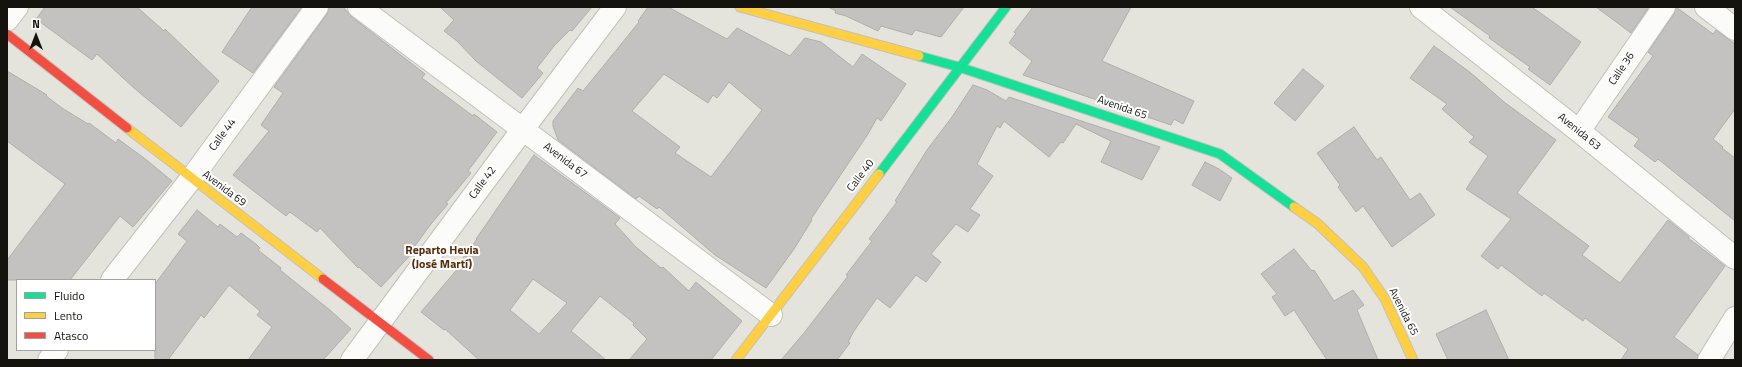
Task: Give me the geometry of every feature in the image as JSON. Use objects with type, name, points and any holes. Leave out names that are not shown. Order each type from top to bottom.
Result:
[{"type":"street","points":[[7,20],[17,7]]},
{"type":"street","name":"Calle 44","points":[[113,279],[191,179],[317,7]]},
{"type":"street","name":"Avenida 67","points":[[359,7],[771,315]]},
{"type":"street","name":"Calle 42","points":[[352,360],[522,129],[615,7]]},
{"type":"street","name":"Avenida 65","points":[[740,7],[959,67],[1220,154],[1318,224],[1363,267],[1385,299],[1413,360]]},
{"type":"street","name":"Calle 40","points":[[736,360],[1006,7]]},
{"type":"street","name":"Avenida 63","points":[[1421,7],[1579,131],[1735,258]]},
{"type":"street","name":"Calle 36","points":[[1579,131],[1664,7]]},
{"type":"street","points":[[1706,7],[1735,29]]},
{"type":"street","name":"Avenida 69","points":[[7,34],[191,179],[429,360]]},
{"type":"street","points":[[1709,360],[1735,318]]},
{"type":"street","points":[[49,360],[55,351]]},
{"type":"building","points":[[45,7],[137,7],[164,31],[165,29],[219,81],[181,127],[134,88],[97,54],[92,60],[36,19]]},
{"type":"building","points":[[252,7],[302,7],[253,73],[222,52]]},
{"type":"building","points":[[329,7],[343,7],[352,17],[425,74],[422,78],[497,132],[468,171],[471,173],[446,203],[448,204],[412,250],[414,251],[381,287],[359,267],[358,268],[320,228],[317,232],[290,212],[286,216],[233,175],[269,131],[261,125],[283,93],[274,87],[327,14]]},
{"type":"building","points":[[440,7],[592,7],[572,31],[570,30],[554,46],[537,68],[543,73],[522,98],[476,61],[457,41],[444,31],[454,20]]},
{"type":"building","points":[[648,7],[668,7],[727,39],[737,28],[790,56],[805,38],[821,42],[853,67],[862,54],[906,84],[881,121],[877,118],[868,134],[811,219],[812,220],[794,249],[766,288],[715,255],[659,207],[657,209],[639,196],[636,199],[558,140],[553,126],[553,121],[578,88],[583,91],[639,22],[638,21]],"holes":[[[664,74],[708,103],[713,95],[717,98],[729,82],[762,110],[711,177],[675,153],[680,147],[632,111]]]},
{"type":"building","points":[[828,7],[964,7],[941,37],[915,30],[912,35],[881,26],[878,31],[846,16],[835,13],[836,11]]},
{"type":"building","points":[[1033,7],[1131,7],[1102,61],[1194,101],[1183,124],[1174,119],[1171,125],[1023,75],[1032,61],[1009,43],[1016,33],[1014,32]]},
{"type":"building","points":[[1450,7],[1532,7],[1581,42],[1550,85],[1528,69],[1530,67],[1489,38],[1490,36]]},
{"type":"building","points":[[1596,7],[1649,7],[1631,33]]},
{"type":"building","points":[[1676,7],[1713,34],[1716,30],[1735,44],[1735,109],[1713,139],[1735,158],[1735,221],[1658,159],[1655,162],[1634,146],[1639,139],[1608,117],[1653,56],[1648,52],[1674,14]]},
{"type":"building","points":[[1434,46],[1471,73],[1504,102],[1556,140],[1517,193],[1589,246],[1582,255],[1620,283],[1668,220],[1689,237],[1688,238],[1725,266],[1674,337],[1698,355],[1697,360],[1621,360],[1628,349],[1585,318],[1583,321],[1544,293],[1542,296],[1501,265],[1498,269],[1481,256],[1511,219],[1466,189],[1488,156],[1469,142],[1474,137],[1442,109],[1447,104],[1410,78]]},
{"type":"building","points":[[1303,69],[1324,86],[1295,121],[1274,103]]},
{"type":"building","points":[[7,71],[47,95],[46,96],[62,108],[88,124],[89,123],[116,143],[118,139],[172,181],[133,227],[120,216],[71,279],[7,280],[7,260],[65,184],[7,141]]},
{"type":"building","points":[[973,85],[987,90],[1006,101],[1009,97],[1160,147],[1142,180],[1101,162],[1111,141],[1076,124],[1063,143],[1061,142],[1049,157],[1004,121],[1000,128],[997,126],[977,164],[993,176],[970,209],[980,215],[968,232],[956,224],[931,254],[941,262],[926,282],[916,275],[890,308],[877,298],[854,331],[848,342],[850,343],[837,360],[781,360],[848,276],[846,275],[872,241],[869,239],[897,202],[895,201],[927,150],[952,117]]},
{"type":"building","points":[[1354,127],[1377,160],[1381,157],[1410,200],[1420,193],[1435,215],[1392,247],[1363,206],[1356,212],[1338,187],[1340,185],[1317,153]]},
{"type":"building","points":[[534,155],[620,218],[615,224],[636,247],[661,268],[663,267],[689,291],[696,282],[742,321],[711,360],[629,360],[647,339],[633,325],[634,323],[600,296],[571,331],[606,360],[479,360],[445,329],[444,330],[421,312],[465,260],[463,258]],"holes":[[[533,279],[567,303],[539,334],[510,310]]]},
{"type":"building","points":[[1205,162],[1232,178],[1220,201],[1192,185]]},
{"type":"building","points":[[197,210],[218,227],[220,224],[237,237],[241,233],[256,244],[260,248],[258,250],[281,268],[280,270],[351,329],[323,360],[248,360],[272,327],[257,315],[260,311],[229,285],[204,318],[201,315],[168,360],[155,360],[156,283],[187,241],[178,234]]},
{"type":"building","points":[[1294,249],[1312,271],[1314,270],[1334,301],[1353,290],[1364,305],[1357,310],[1378,360],[1327,360],[1294,310],[1285,316],[1272,297],[1277,294],[1261,274]]},
{"type":"building","points":[[1486,310],[1509,360],[1448,360],[1436,334]]},
{"type":"traffic: fast","points":[[879,174],[1006,7]]},
{"type":"traffic: fast","points":[[919,56],[959,67],[1220,154],[1294,207]]},
{"type":"traffic: slow","points":[[740,7],[919,56]]},
{"type":"traffic: slow","points":[[127,128],[323,279]]},
{"type":"traffic: slow","points":[[736,360],[879,174]]},
{"type":"traffic: slow","points":[[1294,207],[1318,224],[1363,267],[1385,299],[1413,360]]},
{"type":"traffic: jam","points":[[7,34],[127,128]]},
{"type":"traffic: jam","points":[[323,279],[429,360]]},
{"type":"district","name":"Reparto Hevia (José Martí)","points":[[442,258]]}]
